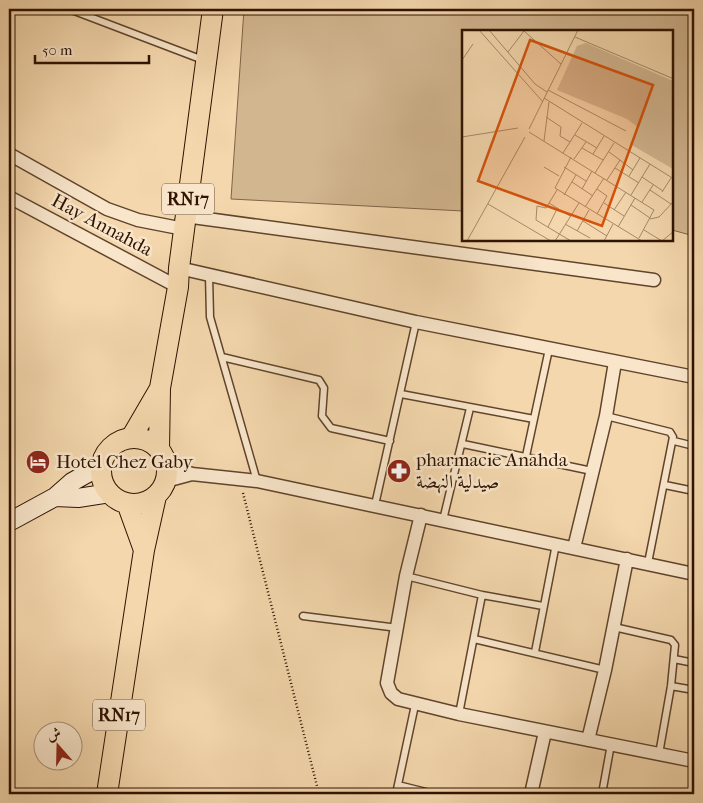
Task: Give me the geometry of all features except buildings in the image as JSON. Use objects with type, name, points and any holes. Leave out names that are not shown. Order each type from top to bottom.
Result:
[{"type":"main road","name":"RN17","points":[[107,794],[144,550],[162,473],[160,388],[178,277],[207,62],[212,9]]},
{"type":"main road","name":"RN17","points":[[131,438],[160,388]]},
{"type":"main road","points":[[131,438],[151,442],[162,473],[142,503],[127,503],[110,493],[102,475],[102,465],[112,447],[131,438]]},
{"type":"main road","points":[[9,522],[55,497],[72,482],[102,465]]},
{"type":"main road","points":[[55,497],[78,498],[110,493]]},
{"type":"main road","name":"RN17","points":[[127,503],[144,550]]},
{"type":"street","name":"Hay Annahda","points":[[9,154],[107,209],[138,220],[185,223],[654,280]]},
{"type":"street","name":"Hay Annahda","points":[[9,197],[178,277],[209,275],[416,322],[694,377]]},
{"type":"street","points":[[574,548],[606,416],[615,362]]},
{"type":"street","points":[[162,473],[192,474],[257,481],[694,574]]},
{"type":"street","points":[[421,515],[406,576],[387,683],[391,692],[398,699],[459,714],[694,761]]},
{"type":"street","points":[[588,740],[605,670],[627,559]]},
{"type":"street","points":[[531,794],[545,732]]},
{"type":"lane","points":[[69,9],[207,62]]},
{"type":"lane","points":[[209,275],[210,317],[257,481]]},
{"type":"lane","points":[[375,505],[416,322]]},
{"type":"lane","points":[[526,456],[549,349]]},
{"type":"lane","points":[[222,357],[319,380],[324,388],[322,416],[331,428],[390,441]]},
{"type":"lane","points":[[401,394],[534,419]]},
{"type":"lane","points":[[443,520],[463,444],[470,408]]},
{"type":"lane","points":[[606,416],[670,432],[674,441],[648,564]]},
{"type":"lane","points":[[674,441],[694,446]]},
{"type":"lane","points":[[463,444],[592,471]]},
{"type":"lane","points":[[665,485],[694,491]]},
{"type":"lane","points":[[535,652],[556,544]]},
{"type":"lane","points":[[406,576],[482,595],[543,606]]},
{"type":"lane","points":[[459,714],[482,595]]},
{"type":"lane","points":[[304,616],[398,628]]},
{"type":"lane","points":[[614,628],[671,640],[675,645],[671,686],[659,754]]},
{"type":"lane","points":[[474,639],[605,670]]},
{"type":"lane","points":[[674,659],[694,663]]},
{"type":"lane","points":[[671,686],[694,690]]},
{"type":"lane","points":[[396,794],[415,704]]},
{"type":"lane","points":[[602,794],[612,744]]},
{"type":"lane","points":[[398,785],[434,794]]},
{"type":"path","points":[[240,479],[319,794]]},
{"type":"shaded area","points":[[244,9],[694,9],[694,236],[673,230],[673,30],[462,30],[462,211],[231,199]]},
{"type":"place","name":"Hotel Chez Gaby","points":[[38,462]]},
{"type":"place","name":"pharmacie Anahda صيدلية النهضة","points":[[399,471]]}]
